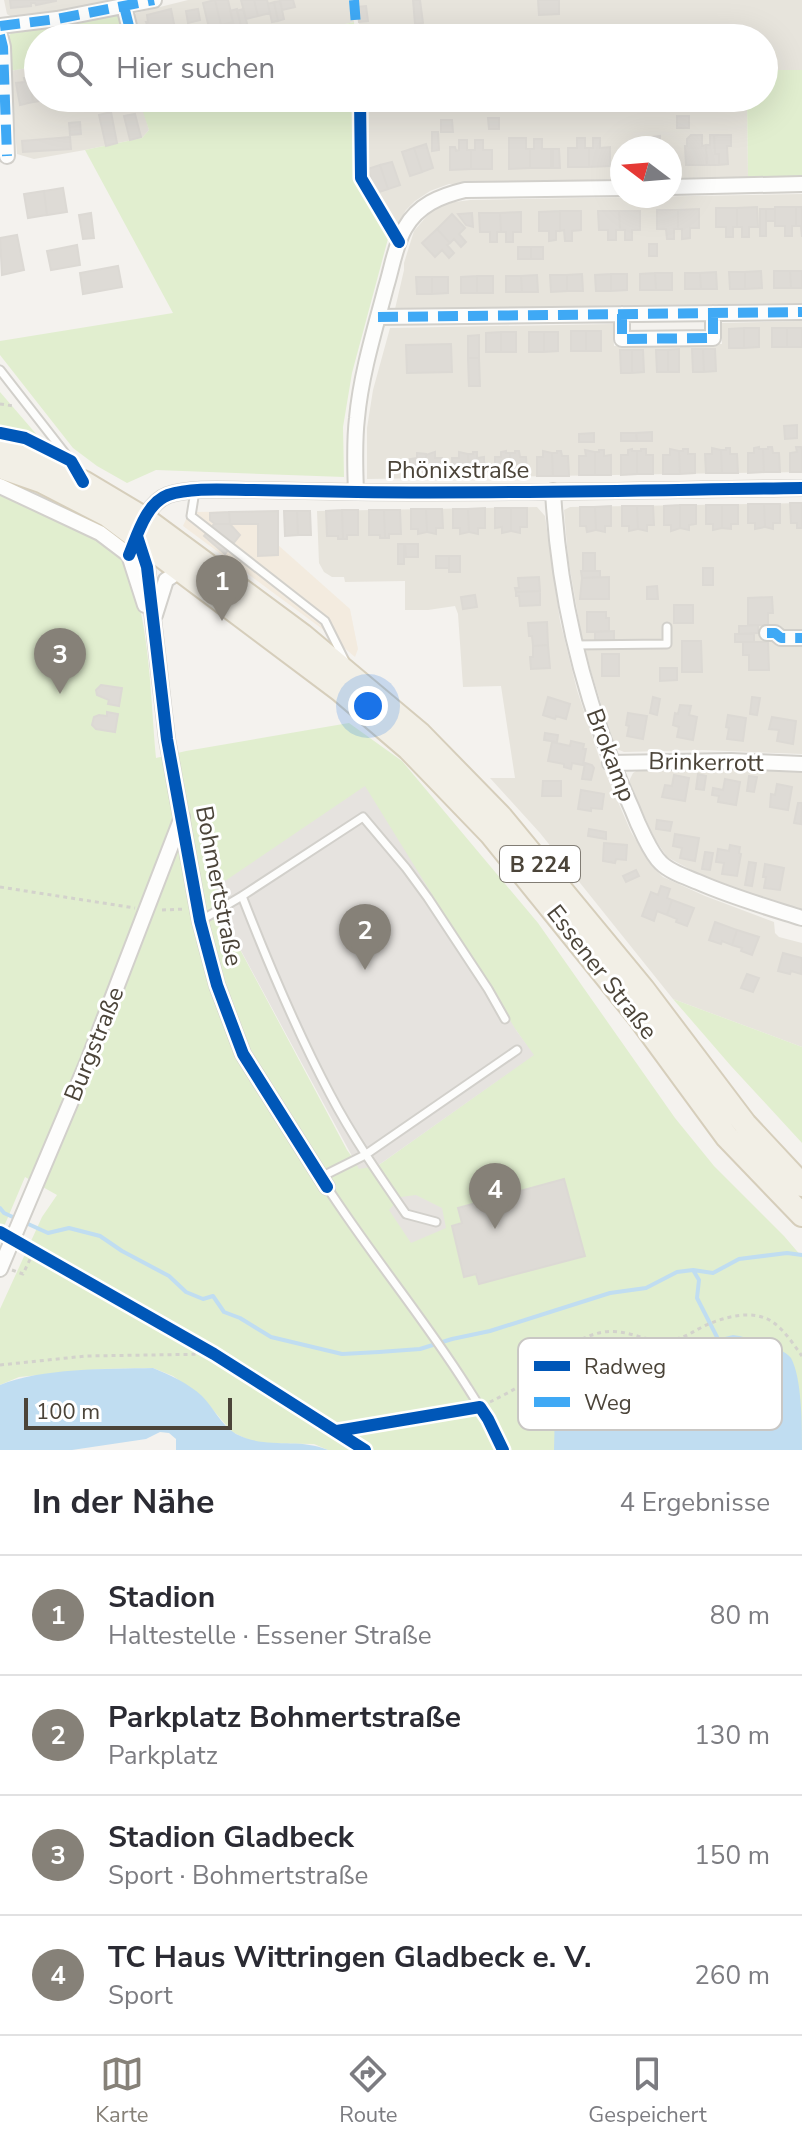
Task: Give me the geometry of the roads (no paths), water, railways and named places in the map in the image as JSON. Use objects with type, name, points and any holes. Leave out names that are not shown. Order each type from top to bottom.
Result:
[{"type":"main road","name":"Essener Straße","points":[[0,449],[83,482],[137,537],[290,626],[420,734],[501,817],[643,989],[745,1124],[802,1185]]},
{"type":"main road","name":"Essener Straße","points":[[0,467],[28,476],[107,515],[340,690],[409,749],[491,834],[639,1017],[727,1137],[802,1215]]},
{"type":"street","points":[[0,26],[57,19],[154,0]]},
{"type":"street","points":[[124,6],[128,24]]},
{"type":"street","points":[[0,35],[7,156]]},
{"type":"street","points":[[682,187],[802,184]]},
{"type":"street","points":[[356,492],[354,454],[357,415],[378,317],[404,229],[426,205],[443,195],[465,190],[610,188]]},
{"type":"street","points":[[378,317],[802,312]]},
{"type":"street","points":[[622,314],[622,339],[713,338],[713,313]]},
{"type":"street","points":[[0,486],[100,533],[137,537]]},
{"type":"street","name":"Phönixstraße","points":[[137,537],[156,502],[169,495],[195,491],[802,488]]},
{"type":"street","name":"Brokamp","points":[[553,491],[556,543],[586,689],[610,763],[638,824],[660,862],[731,896],[802,918]]},
{"type":"street","name":"Bohmertstraße","points":[[137,537],[147,567],[167,739],[199,915],[217,985],[243,1054],[324,1182]]},
{"type":"street","name":"Bohmertstraße","points":[[137,537],[134,566],[141,595],[153,623]]},
{"type":"street","name":"Bohmertstraße","points":[[153,623],[166,580],[181,570]]},
{"type":"street","points":[[767,633],[775,633],[781,638],[802,638]]},
{"type":"street","name":"Brinkerrott","points":[[610,763],[731,761],[802,764]]},
{"type":"street","name":"Burgstraße","points":[[2,1265],[88,1061],[182,816]]},
{"type":"lane","points":[[0,370],[71,461]]},
{"type":"lane","points":[[195,491],[191,516],[325,621],[353,679]]},
{"type":"lane","points":[[575,645],[667,644],[667,627]]},
{"type":"lane","points":[[199,915],[242,896],[363,817],[428,898],[505,1019]]},
{"type":"lane","points":[[242,896],[282,997],[365,1155],[406,1214],[436,1222]]},
{"type":"lane","points":[[324,1182],[517,1050]]},
{"type":"lane","name":"Bohmertstraße","points":[[324,1182],[359,1236],[451,1360],[488,1419],[503,1450]]},
{"type":"water","points":[[782,1351],[791,1358],[795,1367],[802,1450],[554,1450],[554,1430],[782,1430]]},
{"type":"water","points":[[153,1368],[197,1391],[236,1434],[259,1441],[305,1444],[328,1450],[176,1450],[176,1439],[169,1433],[160,1432],[146,1439],[72,1450],[0,1450],[0,1385],[54,1372]]},
{"type":"waterway","points":[[0,1208],[4,1213],[48,1233],[69,1228],[100,1236],[169,1276],[186,1292],[203,1299],[213,1296],[224,1312],[271,1337],[342,1354],[420,1349],[490,1331],[610,1293],[646,1288],[677,1272],[693,1270],[699,1280],[697,1298],[717,1338]]},
{"type":"waterway","points":[[693,1270],[713,1273],[739,1259],[787,1253],[802,1255]]},
{"type":"place","name":"Stadion","points":[[222,621]]},
{"type":"place","name":"Stadion Gladbeck","points":[[60,694]]},
{"type":"place","name":"Parkplatz Bohmertstraße","points":[[365,970]]},
{"type":"place","name":"TC Haus Wittringen Gladbeck e. V.","points":[[495,1229]]}]
